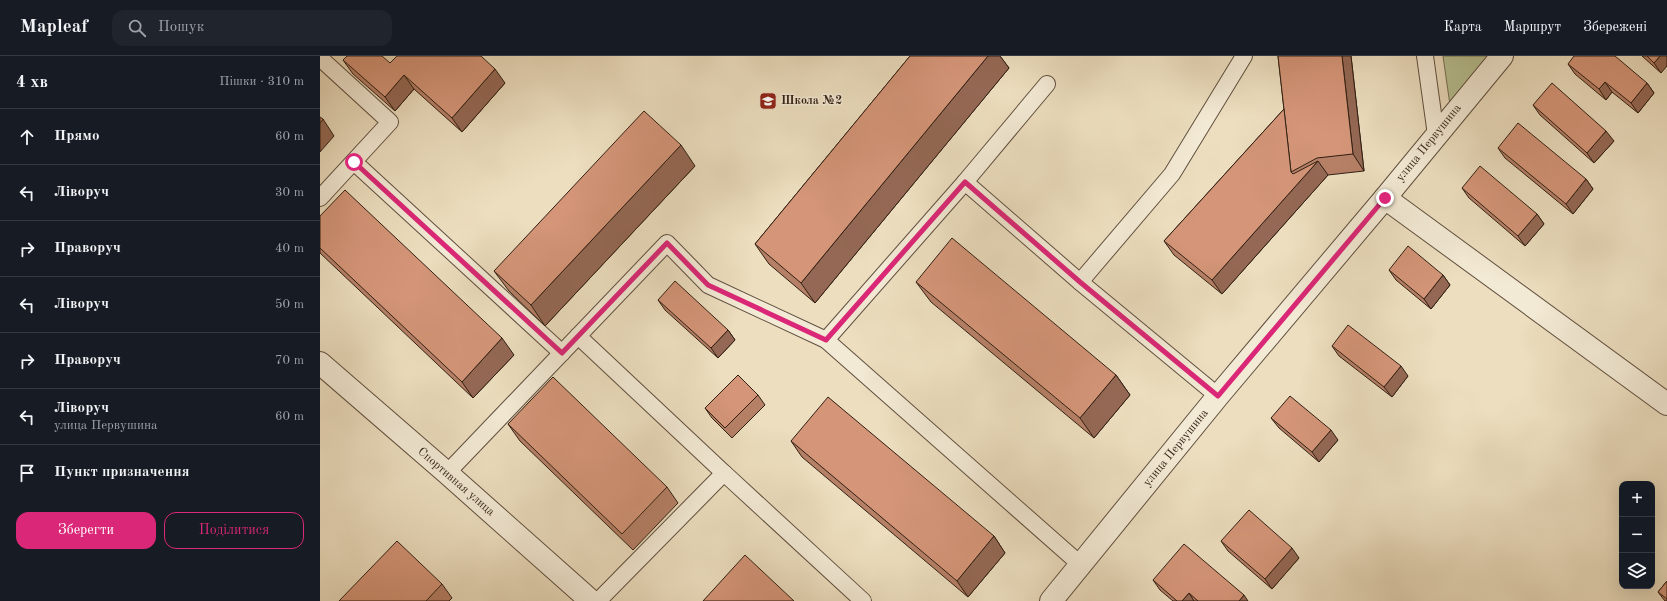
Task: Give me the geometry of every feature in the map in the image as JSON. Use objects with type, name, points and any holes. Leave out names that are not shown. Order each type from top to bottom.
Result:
[{"type":"street","name":"улица Первушина","points":[[1062,597],[1081,564],[1218,396],[1385,198],[1502,56]]},
{"type":"street","points":[[1385,198],[1667,404]]},
{"type":"street","name":"Спортивная улица","points":[[320,364],[447,473],[591,601]]},
{"type":"lane","points":[[1080,282],[1172,174],[1244,56]]},
{"type":"lane","points":[[1425,56],[1436,135]]},
{"type":"lane","points":[[320,58],[390,122],[320,198]]},
{"type":"lane","points":[[826,340],[965,182],[1047,84]]},
{"type":"lane","points":[[354,162],[562,353]]},
{"type":"lane","points":[[965,182],[1080,282],[1218,396]]},
{"type":"lane","points":[[447,473],[667,243],[708,285],[826,340],[1081,564]]},
{"type":"lane","points":[[578,336],[863,601]]},
{"type":"lane","points":[[598,601],[724,473]]},
{"type":"green space","points":[[1443,56],[1490,56],[1450,105]]},
{"type":"building","points":[[347,56],[382,56],[390,63],[397,56],[481,56],[495,69],[452,118],[404,75],[385,97],[343,60]]},
{"type":"building","points":[[910,56],[988,56],[801,283],[755,244]]},
{"type":"building","points":[[1278,56],[1342,56],[1353,154],[1317,158],[1291,172]]},
{"type":"building","points":[[1574,56],[1615,56],[1647,83],[1631,103],[1605,82],[1599,89],[1568,64]]},
{"type":"building","points":[[1647,56],[1660,56],[1654,63]]},
{"type":"building","points":[[1552,83],[1606,131],[1587,153],[1533,105]]},
{"type":"building","points":[[1284,109],[1291,172],[1293,174],[1318,161],[1212,280],[1164,241]]},
{"type":"building","points":[[644,111],[681,145],[531,305],[494,271]]},
{"type":"building","points":[[1518,123],[1586,179],[1566,204],[1498,148]]},
{"type":"building","points":[[1480,166],[1537,214],[1518,236],[1462,188]]},
{"type":"building","points":[[345,190],[502,338],[462,382],[320,248],[320,216]]},
{"type":"building","points":[[952,238],[1116,375],[1080,418],[916,282]]},
{"type":"building","points":[[1408,246],[1443,275],[1424,299],[1389,270]]},
{"type":"building","points":[[675,281],[728,330],[711,348],[658,300]]},
{"type":"building","points":[[1348,325],[1401,366],[1384,387],[1332,346]]},
{"type":"building","points":[[738,375],[758,395],[725,428],[705,408]]},
{"type":"building","points":[[553,377],[667,487],[622,534],[508,424]]},
{"type":"building","points":[[1290,396],[1331,430],[1312,452],[1271,418]]},
{"type":"building","points":[[828,397],[994,536],[957,581],[791,441]]},
{"type":"building","points":[[1249,510],[1292,548],[1265,579],[1221,541]]},
{"type":"building","points":[[397,541],[442,584],[426,601],[339,601]]},
{"type":"building","points":[[1184,544],[1244,595],[1239,601],[1198,601],[1189,593],[1182,601],[1177,601],[1153,580]]},
{"type":"building","points":[[745,555],[794,601],[703,601]]},
{"type":"building","points":[[1667,581],[1667,599],[1658,592]]},
{"type":"place","name":"Школа №2","points":[[768,101]]},
{"type":"route","points":[[354,162],[562,353],[667,243],[708,285],[826,340],[965,182],[1080,282],[1218,396],[1385,198]]}]
